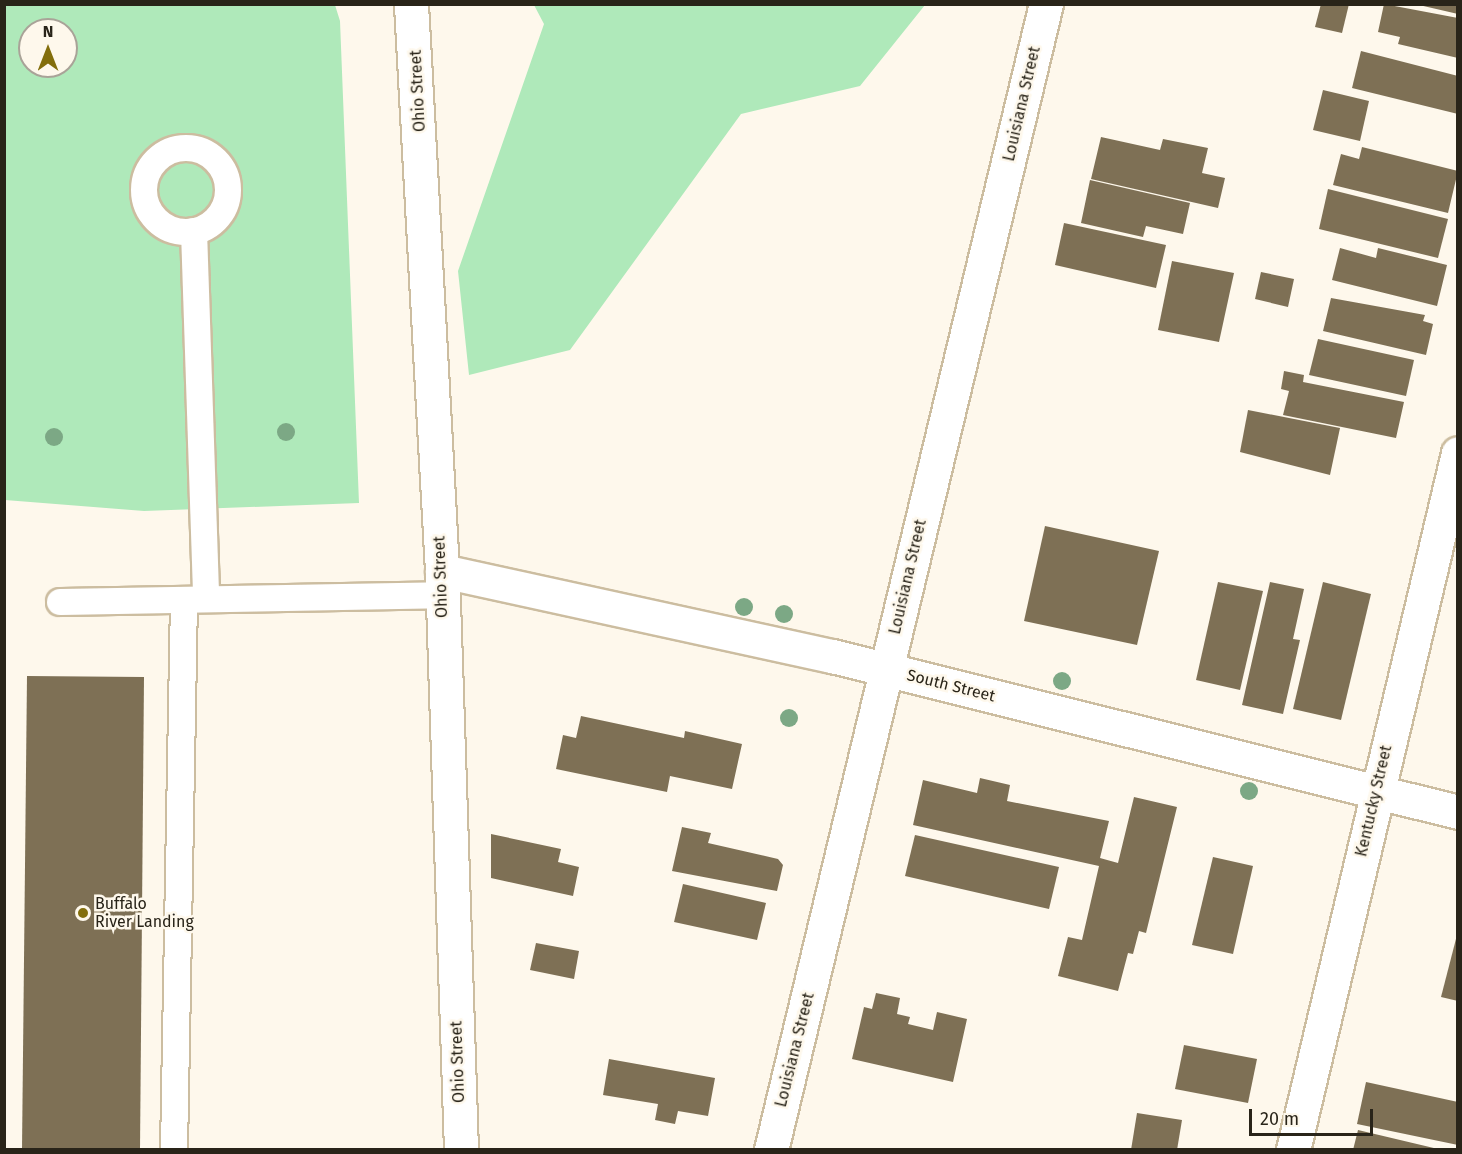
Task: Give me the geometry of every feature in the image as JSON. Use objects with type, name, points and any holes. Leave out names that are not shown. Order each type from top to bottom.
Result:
[{"type":"street","name":"Ohio Street","points":[[411,4],[442,583],[461,1149]]},
{"type":"street","name":"Louisiana Street","points":[[771,1149],[1046,4]]},
{"type":"street","name":"Kentucky Street","points":[[1293,1149],[1375,793],[1458,453]]},
{"type":"street","name":"South Street","points":[[442,583],[886,670],[1458,812]]},
{"type":"lane","points":[[174,1149],[195,599],[194,231]]},
{"type":"lane","points":[[60,602],[195,599],[442,583]]},
{"type":"green space","points":[[4,5],[335,5],[340,21],[359,503],[144,511],[5,500]]},
{"type":"green space","points":[[534,5],[925,5],[860,86],[741,114],[570,350],[469,375],[458,271],[544,24]]},
{"type":"building","points":[[1321,4],[1349,4],[1342,33],[1315,27]]},
{"type":"building","points":[[1384,4],[1458,18],[1458,58],[1398,44],[1400,37],[1378,32]]},
{"type":"building","points":[[1458,4],[1458,14],[1419,5]]},
{"type":"building","points":[[1361,51],[1458,76],[1458,114],[1352,88]]},
{"type":"building","points":[[1323,90],[1369,101],[1360,141],[1313,130]]},
{"type":"building","points":[[1101,137],[1160,150],[1163,139],[1208,148],[1202,173],[1225,178],[1218,208],[1091,179]]},
{"type":"building","points":[[1362,147],[1458,171],[1448,213],[1333,185],[1341,154],[1359,159]]},
{"type":"building","points":[[1090,180],[1190,203],[1183,234],[1146,226],[1143,237],[1081,223]]},
{"type":"building","points":[[1328,189],[1448,219],[1438,258],[1319,229]]},
{"type":"building","points":[[1064,223],[1166,245],[1156,288],[1055,265]]},
{"type":"building","points":[[1340,248],[1376,258],[1378,248],[1447,265],[1437,306],[1332,280]]},
{"type":"building","points":[[1172,261],[1234,273],[1219,342],[1158,330]]},
{"type":"building","points":[[1261,272],[1294,279],[1288,307],[1255,299]]},
{"type":"building","points":[[1331,298],[1425,315],[1423,321],[1433,324],[1426,355],[1323,331]]},
{"type":"building","points":[[1318,339],[1414,360],[1406,396],[1309,375]]},
{"type":"building","points":[[1284,371],[1304,375],[1303,382],[1404,402],[1396,438],[1283,415],[1289,391],[1281,389]]},
{"type":"building","points":[[1248,410],[1340,428],[1330,475],[1240,452]]},
{"type":"building","points":[[1045,526],[1159,551],[1137,645],[1024,621]]},
{"type":"building","points":[[1218,582],[1263,591],[1240,690],[1196,680]]},
{"type":"building","points":[[1270,582],[1304,589],[1293,639],[1300,640],[1283,714],[1242,705]]},
{"type":"building","points":[[1323,582],[1371,594],[1341,720],[1293,709]]},
{"type":"building","name":"Buffalo River Landing","points":[[27,676],[144,677],[140,1150],[22,1150]]},
{"type":"building","points":[[581,716],[684,738],[685,731],[742,744],[732,789],[670,776],[667,792],[556,769],[563,735],[576,738]]},
{"type":"building","points":[[980,778],[1010,785],[1007,801],[1109,821],[1100,858],[1118,863],[1134,797],[1177,807],[1146,933],[1139,931],[1133,954],[1128,953],[1118,991],[1058,976],[1068,937],[1082,940],[1099,866],[913,825],[923,780],[977,793]]},
{"type":"building","points":[[682,827],[711,833],[708,843],[778,859],[783,865],[777,891],[672,871]]},
{"type":"building","points":[[491,834],[561,849],[558,862],[579,867],[573,896],[491,878]]},
{"type":"building","points":[[915,835],[1059,867],[1049,909],[905,876]]},
{"type":"building","points":[[1213,857],[1253,866],[1233,954],[1192,945]]},
{"type":"building","points":[[683,884],[766,903],[757,940],[674,922]]},
{"type":"building","points":[[1458,935],[1458,1001],[1441,997]]},
{"type":"building","points":[[536,943],[579,951],[574,979],[530,970]]},
{"type":"building","points":[[876,993],[900,998],[897,1014],[910,1017],[908,1024],[933,1030],[937,1012],[967,1019],[953,1082],[852,1059],[864,1007],[872,1009]]},
{"type":"building","points":[[1184,1045],[1257,1059],[1248,1103],[1175,1089]]},
{"type":"building","points":[[609,1059],[715,1078],[708,1116],[678,1111],[675,1124],[655,1120],[658,1104],[603,1095]]},
{"type":"building","points":[[1366,1082],[1458,1102],[1458,1145],[1357,1124]]},
{"type":"building","points":[[1137,1113],[1182,1120],[1177,1150],[1131,1150]]},
{"type":"building","points":[[1358,1130],[1438,1149],[1438,1150],[1353,1150]]},
{"type":"place","name":"Buffalo River Landing","points":[[83,913]]}]
